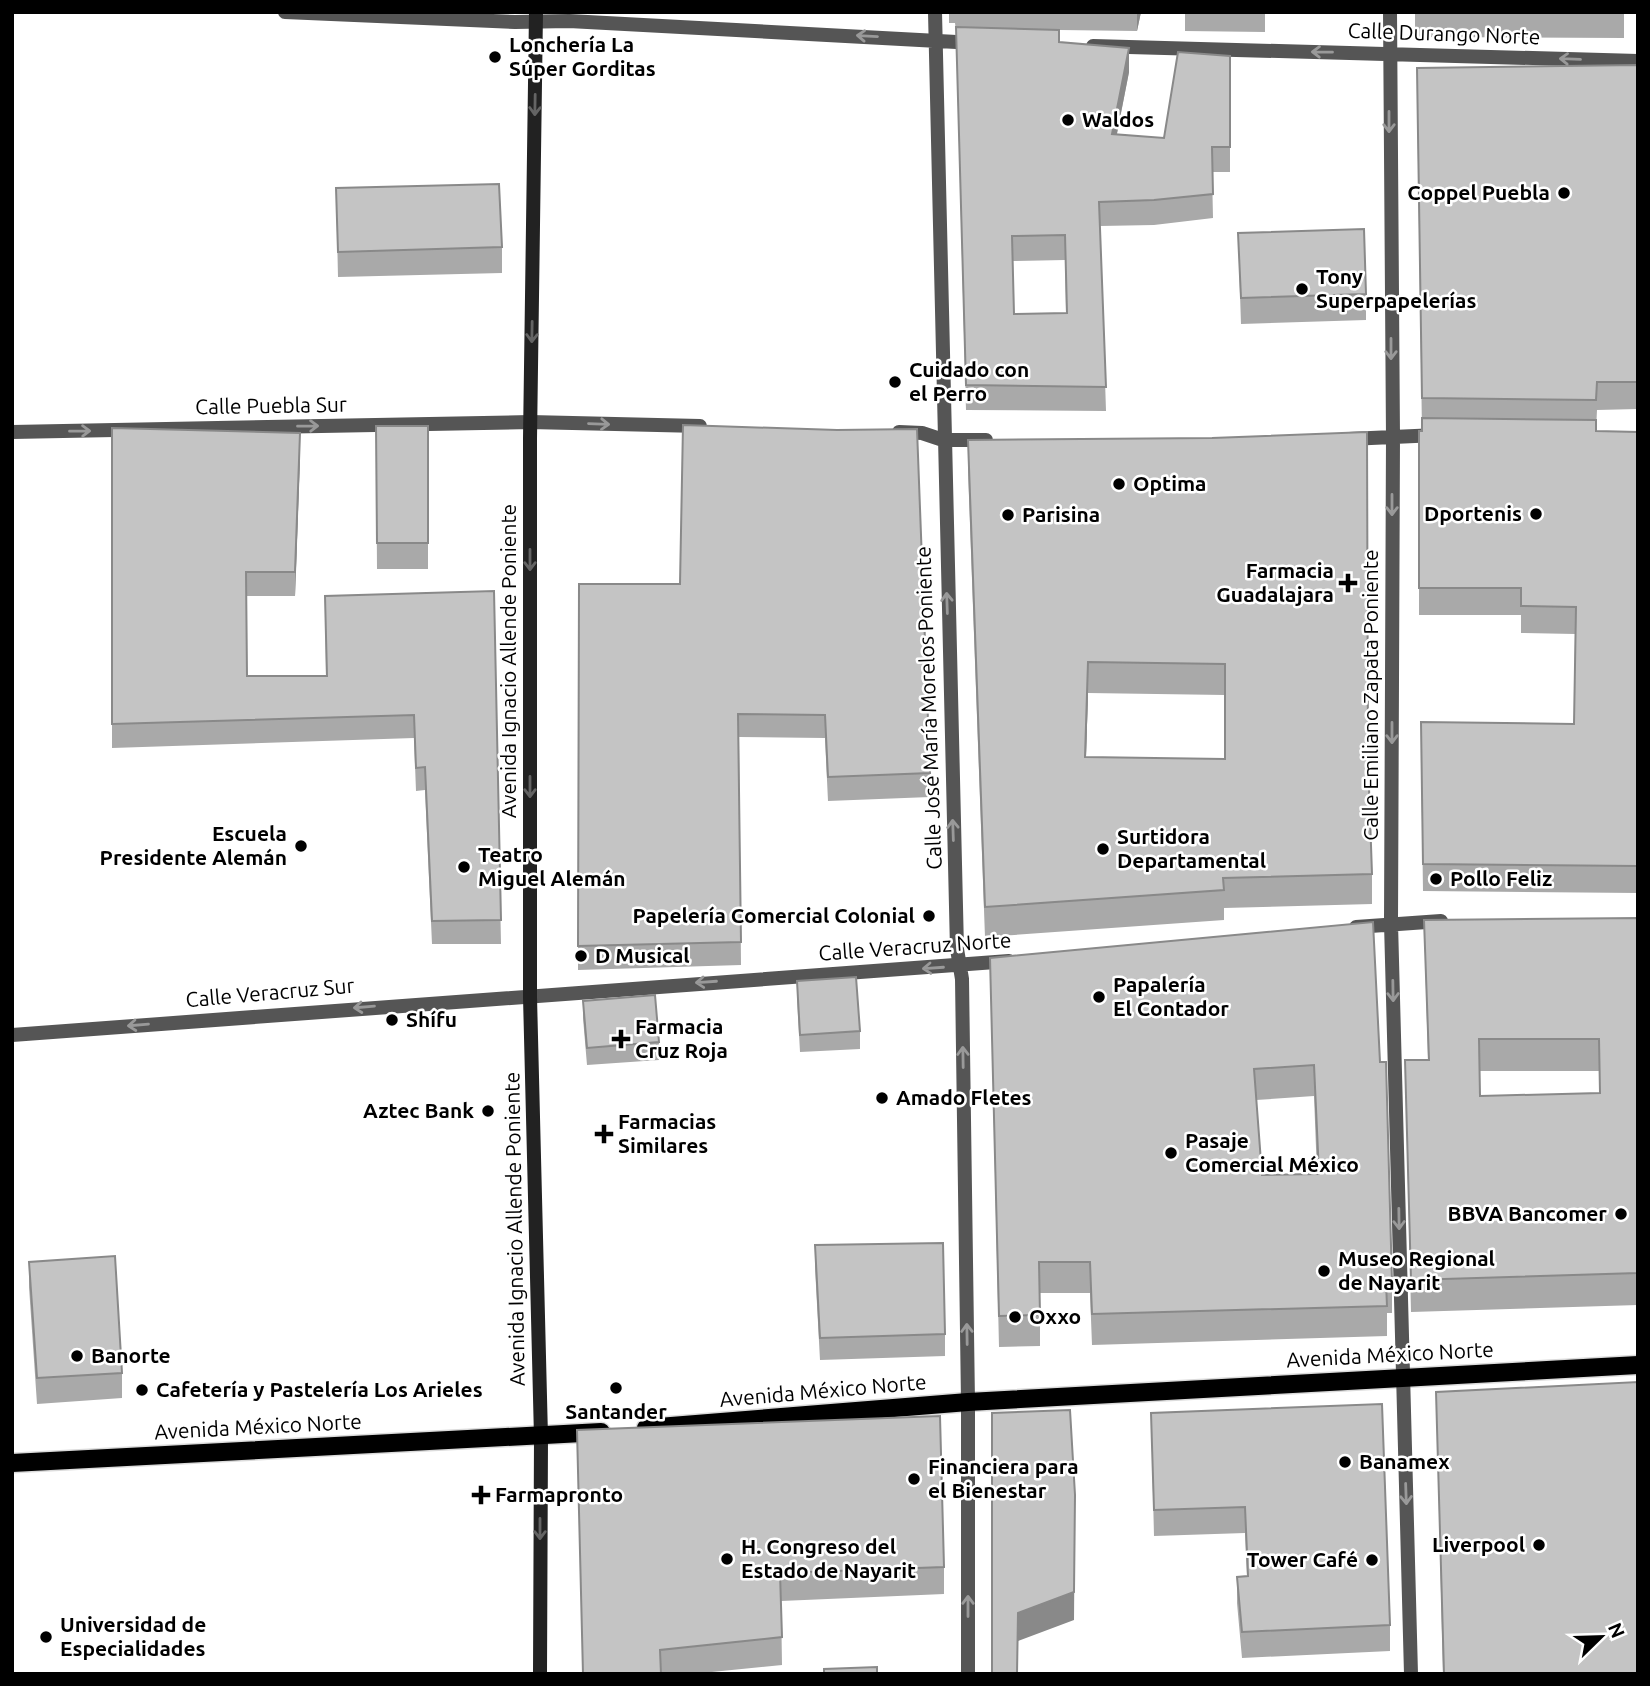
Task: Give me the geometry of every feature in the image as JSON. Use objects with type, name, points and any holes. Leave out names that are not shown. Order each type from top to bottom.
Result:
[{"type":"main road","name":"Avenida Ignacio Allende Poniente","points":[[536,17],[530,422],[530,997],[541,1437],[540,1674]]},
{"type":"main road","name":"Avenida México Norte","points":[[12,1463],[541,1437],[968,1402],[1638,1365]]},
{"type":"street","points":[[285,12],[536,17],[989,43]]},
{"type":"street","name":"Calle José María Morelos Poniente","points":[[935,12],[943,440],[957,949],[960,965],[968,1402],[968,1674]]},
{"type":"street","name":"Calle Emiliano Zapata Poniente","points":[[1390,12],[1393,437],[1391,923],[1411,1674]]},
{"type":"street","name":"Calle Durango Norte","points":[[1072,45],[1638,61]]},
{"type":"street","name":"Calle Puebla Sur","points":[[12,432],[530,422],[712,427]]},
{"type":"street","points":[[880,432],[922,433],[943,440],[1003,440]]},
{"type":"street","points":[[1329,439],[1456,436]]},
{"type":"street","points":[[1338,928],[1453,921]]},
{"type":"street","name":"Calle Veracruz Norte","points":[[530,997],[579,990],[1019,960]]},
{"type":"street","name":"Calle Veracruz Sur","points":[[12,1035],[477,998],[530,997]]},
{"type":"building","points":[[1546,12],[1624,12],[1624,13]]},
{"type":"building","points":[[956,27],[1059,30],[1059,42],[1129,48],[1112,134],[1164,138],[1178,52],[1230,56],[1230,147],[1212,147],[1213,194],[1099,202],[1106,387],[966,385]],"holes":[[[1065,235],[1067,313],[1014,314],[1012,236]]]},
{"type":"building","points":[[1638,65],[1638,382],[1597,382],[1596,400],[1422,398],[1417,68]]},
{"type":"building","points":[[499,184],[502,247],[338,252],[336,188]]},
{"type":"building","points":[[1364,229],[1366,294],[1241,298],[1238,233]]},
{"type":"building","points":[[1422,418],[1596,420],[1596,431],[1638,432],[1638,866],[1423,864],[1421,722],[1574,724],[1576,607],[1521,606],[1521,588],[1419,588],[1419,431],[1422,431]]},
{"type":"building","points":[[683,425],[837,430],[917,429],[930,773],[828,777],[825,715],[738,714],[741,942],[578,946],[579,584],[680,584]]},
{"type":"building","points":[[376,426],[428,426],[428,543],[377,543]]},
{"type":"building","points":[[112,428],[300,433],[295,572],[246,572],[247,676],[327,676],[325,596],[494,591],[501,920],[432,921],[425,767],[416,768],[414,715],[112,724]]},
{"type":"building","points":[[1367,432],[1368,759],[1372,874],[1223,878],[1224,890],[985,907],[968,440],[1212,438]],"holes":[[[1088,662],[1225,664],[1225,759],[1085,757]]]},
{"type":"building","points":[[1638,918],[1638,1273],[1411,1280],[1405,1060],[1429,1060],[1424,920]],"holes":[[[1479,1039],[1599,1039],[1600,1093],[1480,1096]]]},
{"type":"building","points":[[1373,922],[1380,1062],[1386,1062],[1392,1282],[1386,1282],[1387,1306],[1092,1314],[1090,1262],[1039,1262],[1040,1315],[999,1316],[990,958]],"holes":[[[1314,1065],[1319,1174],[1262,1175],[1254,1069]]]},
{"type":"building","points":[[856,977],[860,1031],[800,1035],[797,981]]},
{"type":"building","name":"Farmacia Cruz Roja","points":[[655,995],[659,1042],[587,1048],[583,1001]]},
{"type":"building","points":[[943,1243],[945,1334],[820,1338],[815,1245]]},
{"type":"building","name":"Banorte","points":[[115,1256],[122,1373],[37,1378],[29,1262]]},
{"type":"building","name":"Liverpool","points":[[1638,1382],[1638,1674],[1444,1674],[1436,1392]]},
{"type":"building","points":[[1382,1404],[1390,1625],[1242,1632],[1237,1577],[1248,1576],[1245,1507],[1154,1510],[1151,1413]]},
{"type":"building","points":[[1070,1410],[1075,1495],[1074,1592],[1018,1613],[1017,1674],[992,1674],[992,1413]]},
{"type":"building","name":"H. Congreso del Estado de Nayarit","points":[[940,1416],[944,1567],[780,1573],[782,1637],[660,1650],[661,1674],[583,1674],[577,1430]]},
{"type":"building","points":[[877,1667],[877,1674],[824,1674],[824,1669]]},
{"type":"place","name":"Lonchería La Súper Gorditas","points":[[495,57]]},
{"type":"place","name":"Waldos","points":[[1068,120]]},
{"type":"place","name":"Coppel Puebla","points":[[1564,193]]},
{"type":"place","name":"Tony Superpapelerías","points":[[1302,289]]},
{"type":"place","name":"Cuidado con el Perro","points":[[895,382]]},
{"type":"place","name":"Optima","points":[[1119,484]]},
{"type":"place","name":"Dportenis","points":[[1536,514]]},
{"type":"place","name":"Parisina","points":[[1008,515]]},
{"type":"place","name":"Farmacia Guadalajara","points":[[1348,583]]},
{"type":"place","name":"Escuela Presidente Alemán","points":[[301,846]]},
{"type":"place","name":"Surtidora Departamental","points":[[1103,849]]},
{"type":"place","name":"Teatro Miguel Alemán","points":[[464,867]]},
{"type":"place","name":"Pollo Feliz","points":[[1436,879]]},
{"type":"place","name":"Papelería Comercial Colonial","points":[[929,916]]},
{"type":"place","name":"D Musical","points":[[581,956]]},
{"type":"place","name":"Papalería El Contador","points":[[1099,997]]},
{"type":"place","name":"Shífu","points":[[392,1020]]},
{"type":"place","name":"Farmacia Cruz Roja","points":[[621,1039]]},
{"type":"place","name":"Amado Fletes","points":[[882,1098]]},
{"type":"place","name":"Aztec Bank","points":[[488,1111]]},
{"type":"place","name":"Farmacias Similares","points":[[604,1134]]},
{"type":"place","name":"Pasaje Comercial México","points":[[1171,1153]]},
{"type":"place","name":"BBVA Bancomer","points":[[1621,1214]]},
{"type":"place","name":"Museo Regional de Nayarit","points":[[1324,1271]]},
{"type":"place","name":"Oxxo","points":[[1015,1317]]},
{"type":"place","name":"Banorte","points":[[77,1356]]},
{"type":"place","name":"Santander","points":[[616,1388]]},
{"type":"place","name":"Cafetería y Pastelería Los Arieles","points":[[142,1390]]},
{"type":"place","name":"Banamex","points":[[1345,1462]]},
{"type":"place","name":"Financiera para el Bienestar","points":[[914,1479]]},
{"type":"place","name":"Farmapronto","points":[[481,1495]]},
{"type":"place","name":"Liverpool","points":[[1539,1545]]},
{"type":"place","name":"H. Congreso del Estado de Nayarit","points":[[727,1559]]},
{"type":"place","name":"Tower Café","points":[[1372,1560]]},
{"type":"place","name":"Universidad de Especialidades","points":[[46,1637]]}]
